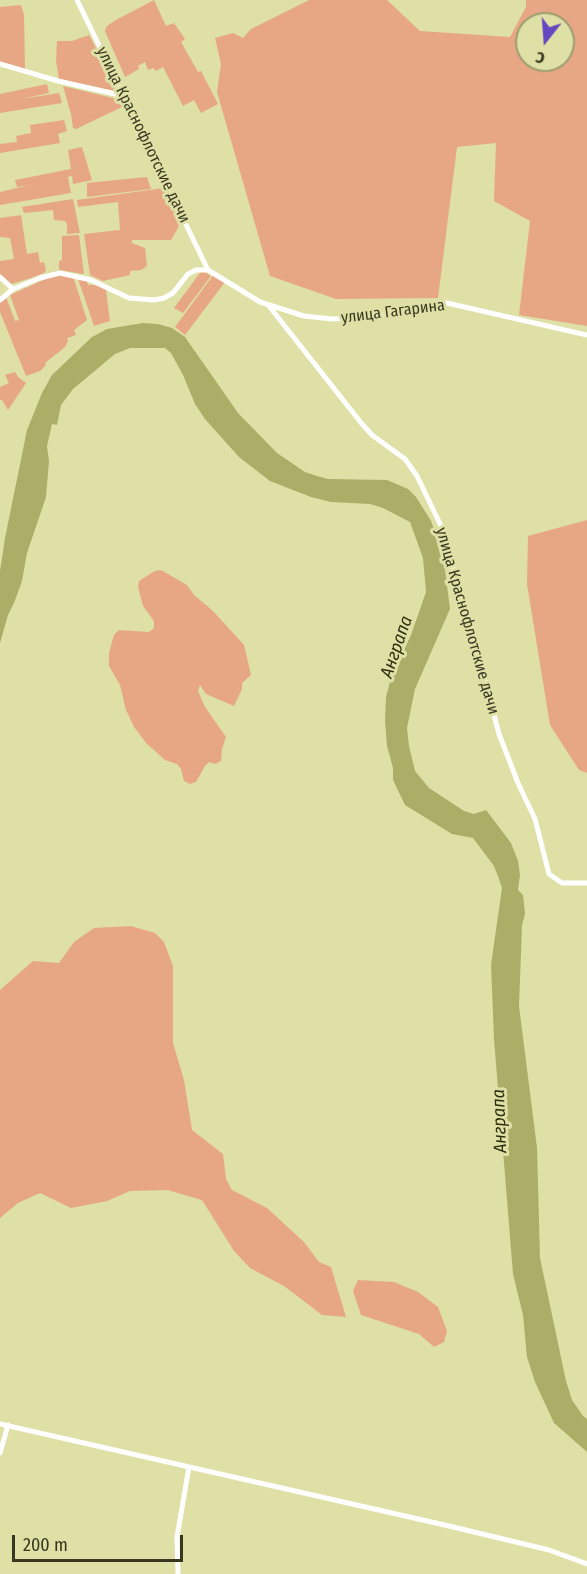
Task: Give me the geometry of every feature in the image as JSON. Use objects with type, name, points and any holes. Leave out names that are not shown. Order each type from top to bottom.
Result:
[{"type":"street","name":"улица Краснофлотские дачи","points":[[77,0],[208,270],[269,306],[362,424],[372,435],[405,459],[417,476],[444,532],[499,734],[535,819],[549,874],[562,883],[587,883]]},
{"type":"street","points":[[0,64],[58,81],[124,96]]},
{"type":"street","points":[[0,300],[13,289],[39,278],[60,273],[91,280],[129,298],[154,300],[174,294],[188,274],[196,270],[208,270]]},
{"type":"street","points":[[0,277],[13,289]]},
{"type":"street","name":"улица Гагарина","points":[[269,306],[320,318],[350,319],[375,317],[447,303],[587,335]]},
{"type":"street","points":[[0,1424],[471,1531],[549,1550],[587,1564]]},
{"type":"street","points":[[0,1453],[8,1425]]},
{"type":"street","points":[[178,1574],[177,1537],[189,1467]]},
{"type":"shaded area","points":[[154,0],[166,26],[174,23],[185,39],[181,42],[198,72],[201,71],[218,104],[201,113],[194,100],[183,106],[163,67],[156,71],[153,68],[148,70],[145,62],[138,66],[139,69],[125,77],[105,31],[107,26],[116,20]]},
{"type":"shaded area","points":[[309,0],[387,0],[420,31],[510,37],[515,28],[515,72],[575,72],[575,12],[523,12],[526,0],[587,0],[587,326],[519,315],[530,221],[494,201],[496,143],[457,147],[438,298],[336,299],[270,276],[217,92],[221,64],[215,38],[233,33],[243,38],[251,29]]},
{"type":"shaded area","points":[[21,5],[24,15],[25,69],[11,65],[11,63],[10,65],[0,62],[0,7]]},
{"type":"shaded area","points":[[89,35],[116,86],[115,91],[59,79],[56,61],[57,41],[72,41]]},
{"type":"shaded area","points":[[47,84],[49,93],[21,99],[59,93],[62,103],[0,113],[0,94]]},
{"type":"shaded area","points":[[63,86],[121,100],[124,106],[76,129],[73,128]]},
{"type":"shaded area","points":[[64,120],[67,131],[58,134],[60,143],[0,153],[0,144],[17,142],[16,136],[31,133],[30,125]]},
{"type":"shaded area","points":[[82,147],[92,180],[73,184],[72,176],[68,177],[71,193],[0,205],[0,192],[30,185],[17,187],[15,180],[71,169],[68,150]]},
{"type":"shaded area","points":[[147,177],[151,189],[87,197],[87,183]]},
{"type":"shaded area","points":[[164,188],[173,202],[179,226],[171,240],[132,240],[132,243],[145,248],[147,266],[141,270],[130,271],[130,275],[103,281],[90,275],[84,234],[120,230],[118,202],[78,207],[77,200]]},
{"type":"shaded area","points":[[73,199],[80,233],[67,234],[67,224],[65,221],[54,220],[53,210],[24,213],[22,207]]},
{"type":"shaded area","points":[[21,215],[27,254],[38,252],[40,263],[44,262],[46,270],[44,273],[11,284],[0,274],[0,261],[14,259],[10,238],[0,237],[0,218]]},
{"type":"shaded area","points":[[79,235],[84,274],[59,270],[59,261],[62,260],[62,236]]},
{"type":"shaded area","points":[[202,270],[211,276],[183,313],[174,308]]},
{"type":"shaded area","points":[[69,274],[73,276],[87,320],[74,330],[76,335],[67,338],[65,347],[45,363],[46,365],[40,371],[26,376],[0,312],[0,302],[6,297],[15,321],[19,320],[10,295],[52,276]]},
{"type":"shaded area","points":[[214,274],[225,282],[185,335],[175,327]]},
{"type":"shaded area","points":[[77,276],[86,279],[88,285],[95,285],[106,290],[110,321],[94,326]]},
{"type":"shaded area","name":"Анграпа","points":[[143,323],[172,328],[185,337],[238,413],[277,453],[305,472],[317,476],[328,479],[387,480],[408,489],[416,497],[431,521],[443,553],[450,609],[415,689],[407,728],[409,746],[415,771],[429,788],[464,811],[474,814],[486,810],[511,843],[518,861],[520,875],[518,890],[523,895],[525,914],[522,925],[519,1006],[537,1148],[540,1258],[566,1381],[572,1400],[587,1419],[587,1452],[554,1423],[535,1382],[527,1357],[523,1315],[513,1274],[494,1039],[491,965],[502,888],[494,866],[473,838],[452,834],[405,805],[393,780],[393,768],[387,746],[386,697],[391,678],[411,635],[426,592],[423,558],[410,522],[370,504],[331,502],[270,481],[239,457],[205,419],[195,404],[171,353],[165,348],[130,348],[115,354],[73,389],[61,405],[57,425],[52,424],[47,446],[49,461],[46,497],[27,553],[22,581],[8,615],[0,643],[0,571],[5,538],[27,430],[42,393],[52,375],[92,337],[107,329]]},
{"type":"shaded area","points":[[15,372],[26,383],[8,410],[0,400],[0,387],[9,383],[5,375]]},
{"type":"shaded area","points":[[587,520],[587,773],[579,770],[550,725],[527,584],[528,536]]},
{"type":"shaded area","points":[[161,570],[187,585],[194,595],[212,610],[244,645],[251,675],[242,683],[242,689],[234,706],[206,694],[200,685],[198,691],[205,707],[226,737],[221,761],[215,764],[209,762],[196,782],[190,784],[184,781],[177,764],[165,760],[146,743],[134,727],[126,710],[120,685],[109,666],[109,653],[114,635],[119,630],[149,632],[154,628],[154,621],[143,606],[138,587],[139,581]]},
{"type":"shaded area","points":[[131,926],[155,933],[164,942],[173,966],[173,1043],[184,1080],[192,1130],[223,1154],[226,1179],[232,1190],[267,1208],[304,1242],[319,1262],[331,1267],[346,1317],[322,1315],[284,1286],[250,1268],[234,1251],[202,1200],[167,1190],[130,1191],[107,1201],[71,1208],[40,1193],[18,1203],[0,1218],[0,990],[33,961],[59,963],[74,942],[94,928]]},
{"type":"shaded area","points":[[358,1280],[394,1282],[418,1292],[438,1307],[447,1331],[444,1342],[434,1347],[419,1334],[361,1315],[353,1291]]}]
